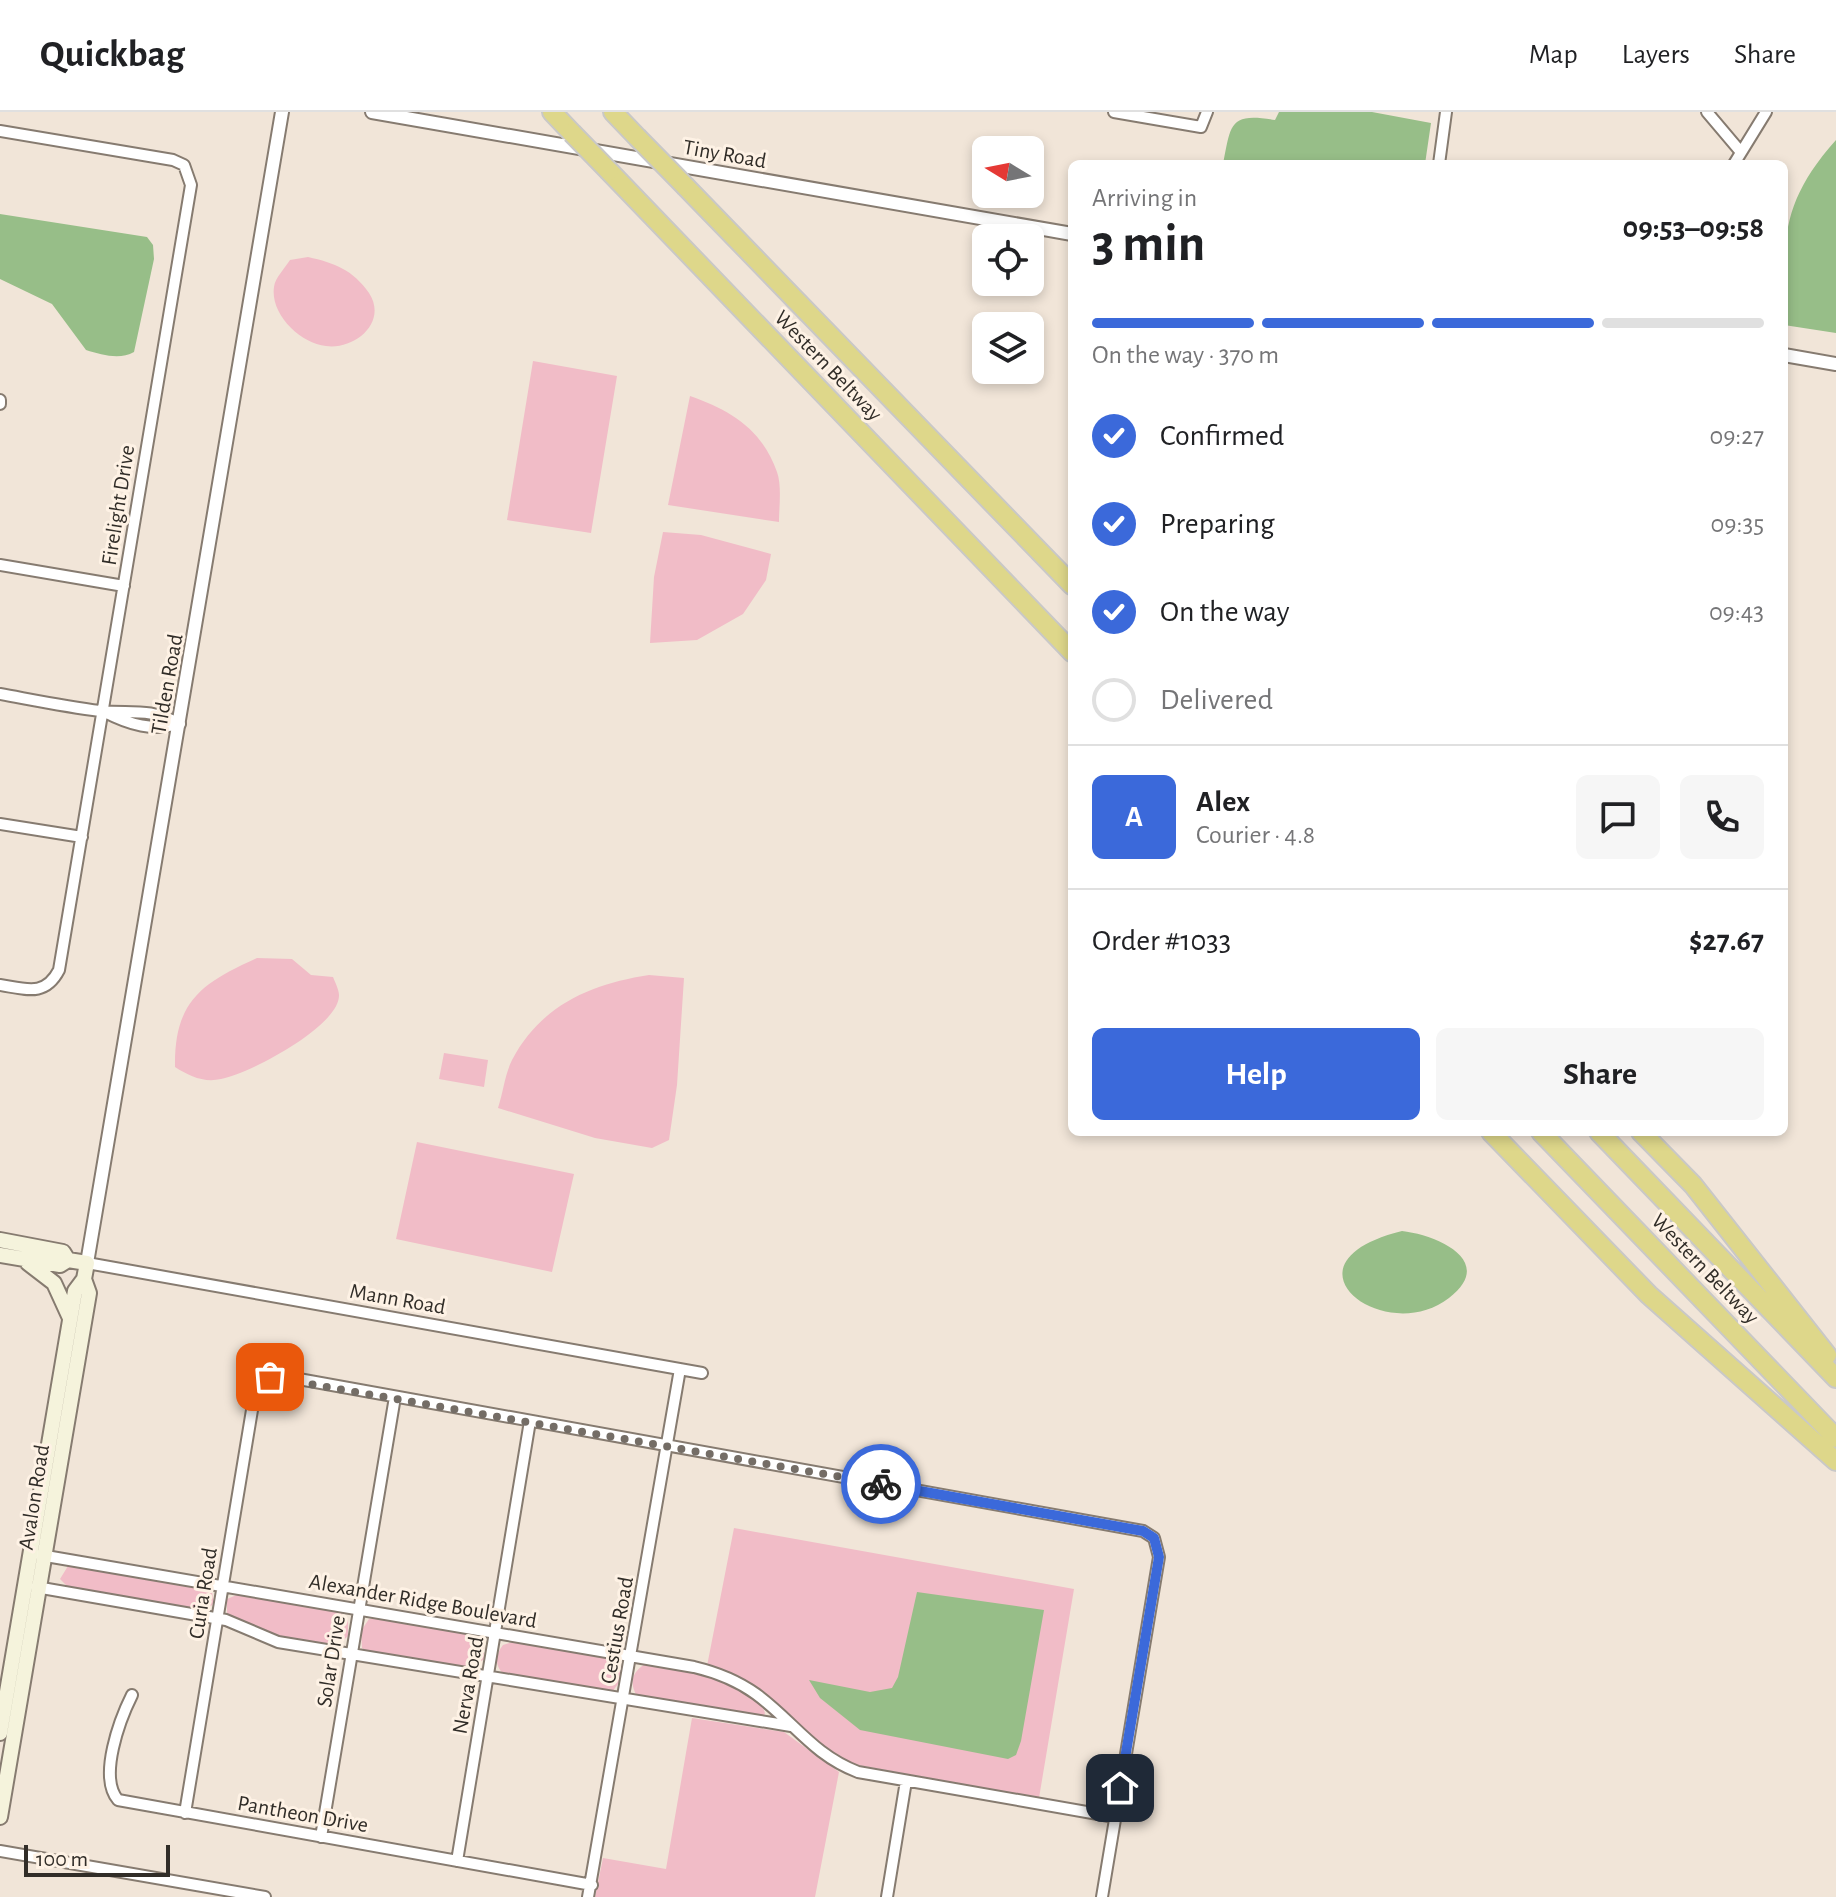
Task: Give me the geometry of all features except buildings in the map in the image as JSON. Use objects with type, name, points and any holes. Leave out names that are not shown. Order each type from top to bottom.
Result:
[{"type":"highway","name":"Western Beltway","points":[[552,112],[1068,649]]},
{"type":"highway","name":"Western Beltway","points":[[613,112],[1068,581]]},
{"type":"highway","points":[[1495,1136],[1649,1295],[1836,1461]]},
{"type":"highway","name":"Western Beltway","points":[[1545,1136],[1836,1438]]},
{"type":"highway","name":"Western Beltway","points":[[1603,1136],[1836,1378]]},
{"type":"highway","points":[[1645,1136],[1693,1185],[1836,1367]]},
{"type":"main road","points":[[0,1240],[63,1252],[68,1260]]},
{"type":"main road","points":[[0,1255],[60,1265],[68,1260],[87,1263]]},
{"type":"main road","points":[[17,1258],[36,1266],[50,1279],[70,1318]]},
{"type":"main road","name":"Avalon Road","points":[[38,1555],[70,1318],[75,1291],[84,1279],[87,1263]]},
{"type":"main road","name":"Avalon Road","points":[[0,1733],[89,1293],[84,1279]]},
{"type":"main road","name":"Avalon Road","points":[[0,1817],[32,1586]]},
{"type":"street","name":"Tilden Road","points":[[87,1263],[282,112]]},
{"type":"street","name":"Tiny Road","points":[[372,112],[1068,233]]},
{"type":"street","points":[[1114,112],[1201,127],[1207,112]]},
{"type":"street","points":[[1440,160],[1446,112]]},
{"type":"street","points":[[1707,112],[1740,151]]},
{"type":"street","points":[[1736,160],[1766,112]]},
{"type":"street","name":"Firelight Drive","points":[[0,131],[173,160],[184,165],[190,174],[191,185],[59,970],[53,983],[33,990],[0,985]]},
{"type":"street","points":[[1788,356],[1836,364]]},
{"type":"street","points":[[0,565],[124,586]]},
{"type":"street","points":[[0,694],[103,711],[161,714],[180,724]]},
{"type":"street","points":[[103,711],[137,725],[160,729],[180,724]]},
{"type":"street","points":[[137,725],[140,711]]},
{"type":"street","points":[[0,824],[82,837]]},
{"type":"street","name":"Mann Road","points":[[87,1263],[702,1373]]},
{"type":"street","name":"Cestius Road","points":[[588,1897],[680,1369]]},
{"type":"street","name":"Curia Road","points":[[185,1813],[255,1392],[262,1381],[282,1376],[395,1397]]},
{"type":"street","points":[[395,1397],[1143,1531],[1154,1538],[1159,1557],[1102,1897]]},
{"type":"street","name":"Solar Drive","points":[[321,1837],[395,1397]]},
{"type":"street","name":"Nerva Road","points":[[457,1861],[530,1421]]},
{"type":"street","name":"Alexander Ridge Boulevard","points":[[38,1555],[694,1667],[732,1680],[756,1694],[825,1758],[843,1767],[1115,1817]]},
{"type":"street","points":[[32,1586],[218,1618],[278,1642],[791,1726]]},
{"type":"street","name":"Pantheon Drive","points":[[132,1695],[119,1720],[109,1781],[112,1793],[128,1803],[592,1885]]},
{"type":"street","points":[[887,1897],[906,1781]]},
{"type":"street","points":[[0,1851],[265,1897]]},
{"type":"shaded area","points":[[1279,112],[1372,112],[1431,123],[1426,160],[1224,160],[1231,130],[1240,120],[1275,120]]},
{"type":"shaded area","points":[[1836,140],[1836,333],[1788,326],[1788,226],[1803,185]]},
{"type":"shaded area","points":[[0,214],[147,237],[153,245],[154,259],[134,352],[117,356],[86,350],[52,304],[0,279]]},
{"type":"shaded area","points":[[308,257],[343,269],[369,293],[374,314],[366,332],[357,339],[337,346],[316,344],[297,333],[282,317],[274,297],[276,280],[290,260]]},
{"type":"shaded area","points":[[533,361],[617,376],[591,533],[507,520]]},
{"type":"shaded area","points":[[690,396],[731,415],[763,444],[779,478],[779,522],[668,505]]},
{"type":"shaded area","points":[[663,532],[701,535],[771,554],[766,580],[743,614],[697,640],[650,643],[654,577]]},
{"type":"shaded area","points":[[257,958],[292,959],[311,975],[333,977],[339,995],[335,1007],[325,1020],[291,1047],[234,1075],[215,1080],[203,1079],[175,1067],[180,1026],[195,998],[220,976]]},
{"type":"shaded area","points":[[649,975],[684,978],[677,1085],[669,1140],[652,1148],[595,1138],[498,1108],[512,1060],[537,1025],[553,1011],[588,991]]},
{"type":"shaded area","points":[[444,1053],[488,1060],[484,1087],[439,1079]]},
{"type":"shaded area","points":[[417,1142],[574,1174],[552,1272],[396,1239]]},
{"type":"shaded area","points":[[1402,1231],[1445,1244],[1457,1252],[1467,1272],[1462,1285],[1449,1298],[1423,1311],[1396,1313],[1372,1307],[1353,1295],[1343,1279],[1346,1262],[1364,1245]]},
{"type":"shaded area","points":[[734,1528],[1074,1589],[1039,1798],[847,1763],[827,1752],[800,1726],[707,1666]]},
{"type":"shaded area","points":[[68,1566],[203,1588],[212,1593],[214,1602],[209,1609],[201,1611],[69,1588],[60,1579]]},
{"type":"shaded area","points":[[917,1592],[1044,1610],[1016,1755],[1008,1759],[860,1730],[820,1698],[809,1680],[870,1692],[892,1688],[898,1677]]},
{"type":"shaded area","points":[[239,1594],[339,1611],[348,1621],[348,1636],[336,1647],[280,1639],[227,1614],[227,1599]]},
{"type":"shaded area","points":[[380,1618],[473,1634],[484,1644],[484,1659],[470,1670],[368,1653],[362,1648],[361,1631],[369,1619]]},
{"type":"shaded area","points":[[516,1641],[610,1657],[620,1665],[621,1680],[612,1692],[506,1676],[498,1666],[498,1653],[503,1645]]},
{"type":"shaded area","points":[[645,1664],[693,1672],[731,1684],[758,1702],[765,1713],[763,1718],[637,1696],[633,1678]]},
{"type":"shaded area","points":[[692,1718],[784,1732],[839,1772],[815,1897],[595,1897],[603,1858],[666,1869]]},
{"type":"way so far","points":[[270,1377],[282,1376],[881,1484]]},
{"type":"route","points":[[881,1484],[1143,1531],[1154,1538],[1159,1545],[1159,1557],[1120,1788]]}]
